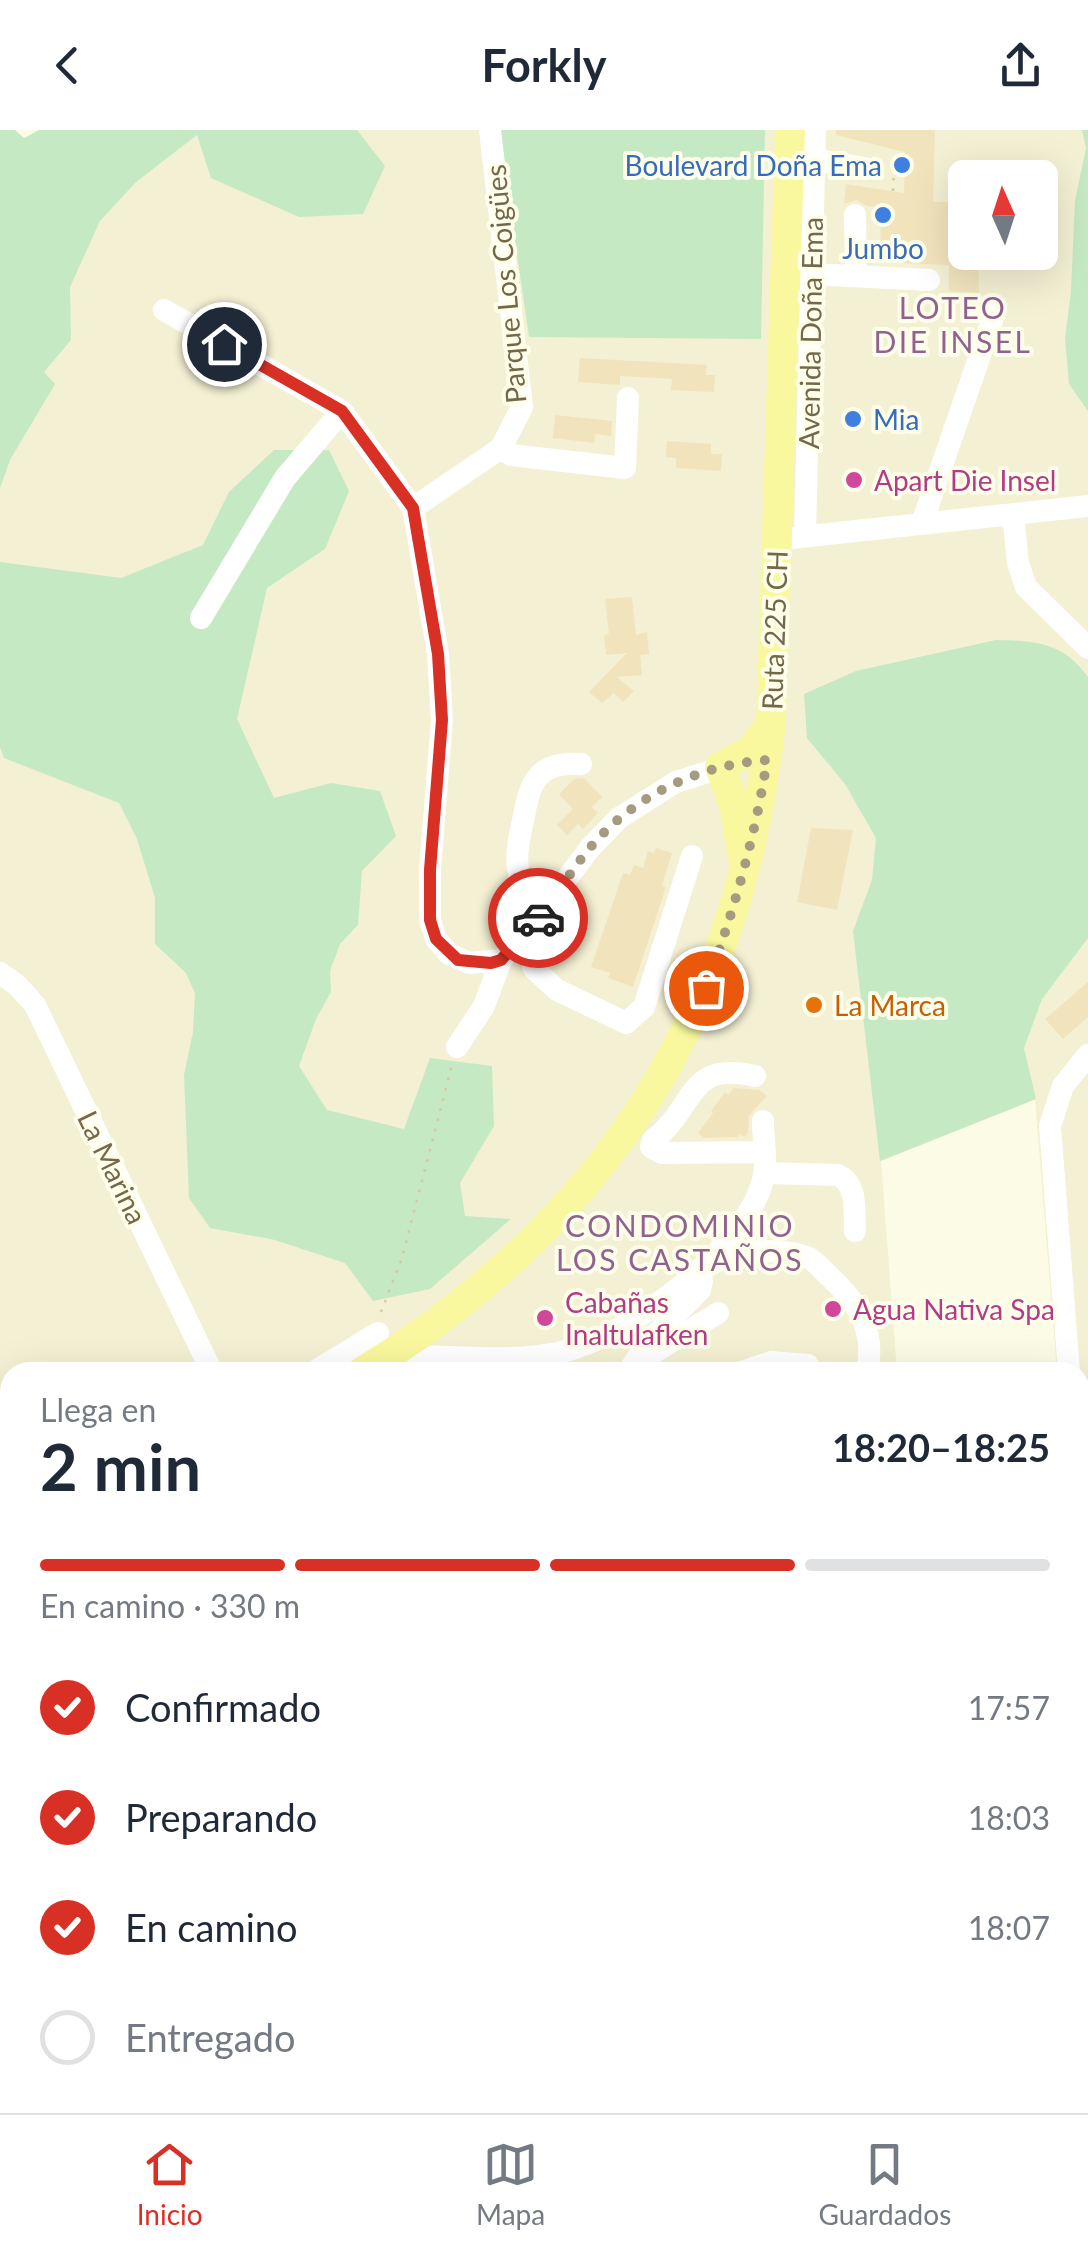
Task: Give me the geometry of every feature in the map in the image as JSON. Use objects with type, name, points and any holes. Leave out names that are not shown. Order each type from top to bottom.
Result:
[{"type":"main road","name":"Ruta 225 CH","points":[[397,1354],[454,1311],[546,1228],[588,1185],[625,1136],[663,1074],[706,988],[741,886],[767,760],[791,538],[790,130]]},
{"type":"main road","points":[[741,886],[740,829],[720,768],[752,750],[771,722]]},
{"type":"street","name":"Parque Los Coigües","points":[[490,130],[522,407],[501,448]]},
{"type":"street","name":"Avenida Doña Ema","points":[[791,538],[812,274],[815,130]]},
{"type":"street","points":[[814,159],[864,168]]},
{"type":"street","points":[[856,216],[856,276]]},
{"type":"street","points":[[812,274],[928,280]]},
{"type":"street","points":[[164,310],[342,411],[413,508],[438,654],[442,720],[430,920],[436,939],[458,960],[480,964],[501,960]]},
{"type":"street","points":[[922,523],[995,312]]},
{"type":"street","points":[[413,508],[501,448],[511,455],[625,468],[628,398]]},
{"type":"street","points":[[201,618],[285,478],[342,411]]},
{"type":"street","points":[[791,538],[1088,506]]},
{"type":"street","points":[[1013,514],[1018,562],[1026,587],[1088,648]]},
{"type":"street","points":[[457,1046],[484,1006],[501,960],[590,848],[619,818],[676,782],[720,768],[767,760]]},
{"type":"street","points":[[549,904],[528,892],[516,866],[527,801],[541,774],[560,764],[580,764]]},
{"type":"street","points":[[523,937],[534,970],[556,990],[626,1023],[644,1008],[692,856]]},
{"type":"street","name":"La Marina","points":[[0,974],[17,985],[35,1005],[207,1362]]},
{"type":"street","points":[[1068,1362],[1050,1126],[1063,1086],[1088,1055]]},
{"type":"street","points":[[755,1076],[721,1071],[704,1077],[666,1129],[653,1140],[652,1147],[662,1153],[764,1162],[838,1175],[852,1185],[855,1231]]},
{"type":"street","points":[[360,1362],[397,1354],[540,1356],[580,1348],[620,1329],[695,1273],[736,1234],[754,1204],[764,1162],[762,1122]]},
{"type":"street","points":[[695,1273],[734,1254],[766,1252],[808,1257],[846,1292],[861,1312],[870,1340],[869,1362]]},
{"type":"street","points":[[635,1362],[649,1341],[700,1290],[702,1281],[695,1273]]},
{"type":"street","points":[[641,1362],[718,1313]]},
{"type":"path","points":[[893,191],[895,150]]},
{"type":"path","points":[[397,1354],[381,1312],[402,1258],[457,1046]]},
{"type":"shaded area","points":[[96,130],[1088,130],[1088,1362],[1056,1362],[1035,1099],[881,1161],[896,1362],[390,1362],[384,1349],[362,1362],[0,1362],[0,420]]},
{"type":"green space","points":[[0,130],[15,130],[24,138],[39,130],[357,130],[385,166],[363,214],[299,217],[211,178],[197,135],[136,182],[100,221],[70,287],[71,340],[44,372],[55,384],[10,460],[0,488]]},
{"type":"green space","points":[[499,130],[765,130],[761,339],[529,337]]},
{"type":"green space","points":[[1082,130],[1088,130],[1088,411],[1069,384],[1065,338],[1075,201],[1086,148]]},
{"type":"green space","points":[[274,450],[329,450],[349,491],[325,549],[267,588],[237,719],[274,798],[331,783],[380,791],[396,836],[362,871],[358,925],[340,944],[330,971],[331,992],[316,1019],[299,1066],[327,1110],[404,1129],[430,1058],[492,1066],[494,1126],[460,1183],[465,1216],[511,1219],[430,1289],[373,1301],[345,1263],[275,1240],[210,1228],[189,1198],[184,1075],[193,1032],[195,993],[186,973],[155,944],[155,898],[137,839],[119,803],[4,758],[0,747],[0,562],[121,578],[203,545],[229,492]]},
{"type":"green space","points":[[996,640],[1024,641],[1058,650],[1088,677],[1088,938],[1042,999],[1024,1048],[1036,1099],[880,1161],[853,931],[872,880],[876,838],[845,784],[807,738],[804,694],[856,671]]},
{"type":"building","points":[[836,130],[935,130],[933,202],[948,202],[948,265],[880,262],[881,208],[856,200],[844,204],[846,184],[904,193],[905,152],[836,135]]},
{"type":"building","points":[[949,270],[978,270],[979,293],[949,291]]},
{"type":"building","points":[[580,358],[707,365],[706,375],[715,375],[714,392],[671,390],[672,379],[620,376],[620,385],[578,382]]},
{"type":"building","points":[[555,415],[612,421],[611,436],[595,434],[594,443],[553,438]]},
{"type":"building","points":[[667,441],[711,444],[711,454],[722,454],[721,471],[676,468],[676,458],[666,457]]},
{"type":"building","points":[[632,597],[636,635],[647,632],[649,654],[640,655],[642,675],[617,677],[634,691],[623,702],[614,693],[602,703],[589,692],[627,653],[606,655],[604,635],[609,634],[605,599]]},
{"type":"building","points":[[584,778],[602,797],[592,807],[598,813],[583,829],[578,824],[567,835],[557,825],[573,809],[559,794],[574,779]]},
{"type":"building","points":[[811,828],[853,830],[837,910],[797,902]]},
{"type":"building","points":[[656,848],[672,853],[662,886],[666,887],[633,987],[591,967],[623,873],[630,875],[634,865],[643,868],[648,851],[654,853]]},
{"type":"building","points":[[1088,982],[1088,1017],[1063,1039],[1045,1019]]},
{"type":"building","points":[[734,1088],[760,1090],[767,1096],[749,1115],[748,1133],[745,1137],[740,1134],[704,1138],[698,1133],[711,1111],[725,1092],[729,1095]]},
{"type":"way so far","points":[[538,918],[604,832],[636,806],[697,774],[746,761],[767,760],[750,855],[706,988]]},
{"type":"place","name":"Boulevard Doña Ema","points":[[902,165]]},
{"type":"place","name":"Jumbo","points":[[883,215]]},
{"type":"place","name":"Mia","points":[[853,419]]},
{"type":"place","name":"Apart Die Insel","points":[[854,480]]},
{"type":"place","name":"La Marca","points":[[814,1005]]},
{"type":"place","name":"Agua Nativa Spa","points":[[833,1309]]},
{"type":"place","name":"Cabañas Inaltulafken","points":[[545,1318]]},
{"type":"district","name":"LOTEO DIE INSEL","points":[[953,324]]},
{"type":"district","name":"CONDOMINIO LOS CASTAÑOS","points":[[680,1242]]},
{"type":"route","points":[[224,344],[342,411],[413,508],[438,654],[442,720],[430,870],[430,920],[436,939],[458,960],[491,963],[501,960],[538,918]]}]
